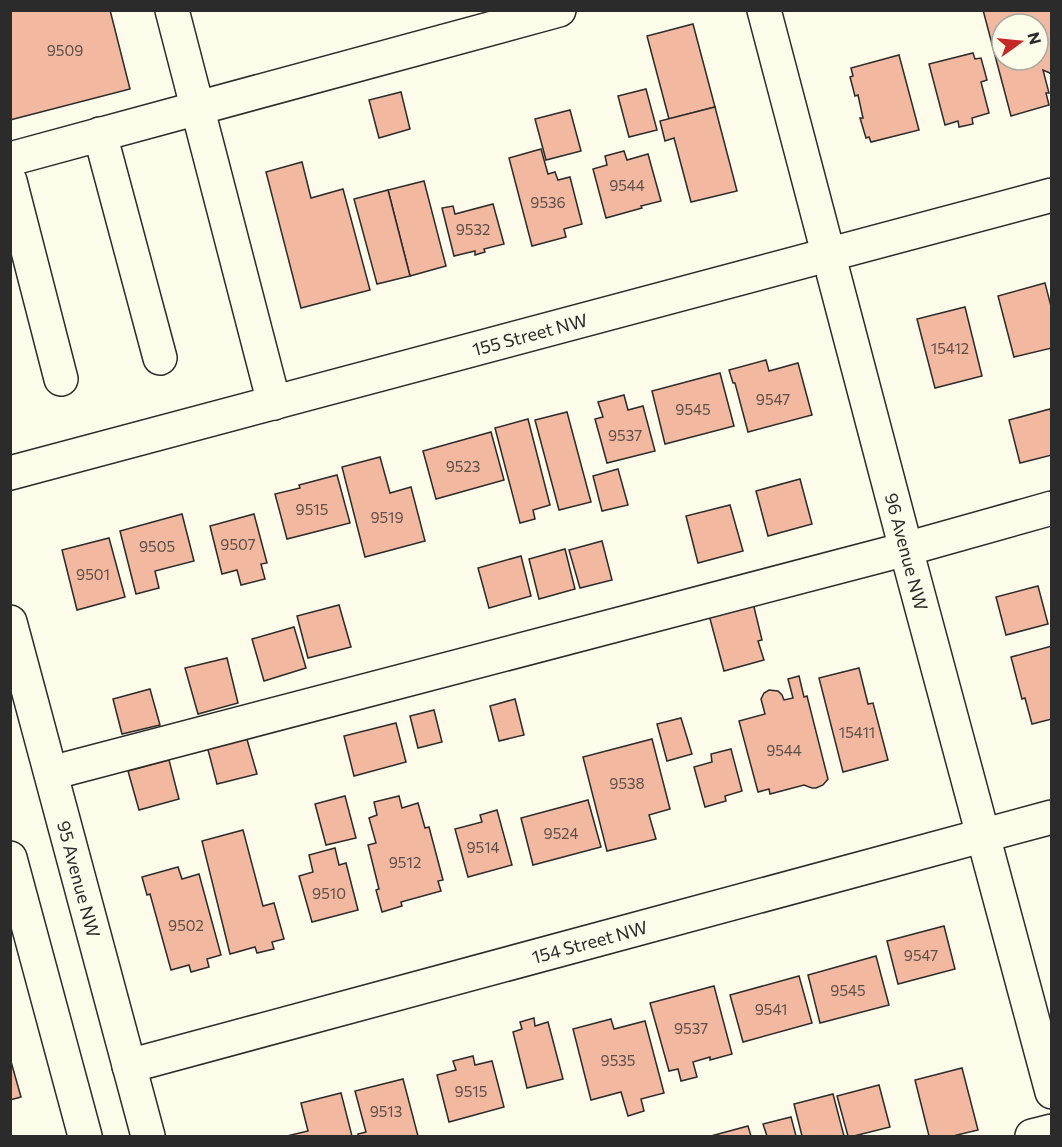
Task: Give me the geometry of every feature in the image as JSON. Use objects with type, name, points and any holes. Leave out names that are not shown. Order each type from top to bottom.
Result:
[{"type":"street","points":[[172,10],[274,403]]},
{"type":"street","points":[[10,159],[559,10]]},
{"type":"street","name":"96 Avenue NW","points":[[765,10],[906,549],[1052,1092]]},
{"type":"street","points":[[100,134],[160,357]]},
{"type":"street","points":[[10,181],[62,379]]},
{"type":"street","name":"155 Street NW","points":[[10,473],[1052,195]]},
{"type":"street","points":[[51,773],[906,549],[1052,508]]},
{"type":"street","name":"95 Avenue NW","points":[[10,622],[148,1137]]},
{"type":"street","name":"154 Street NW","points":[[129,1066],[1052,817]]},
{"type":"street","points":[[10,858],[85,1137]]},
{"type":"street","points":[[1032,1137],[1052,1131]]},
{"type":"building","points":[[10,10],[110,10],[130,89],[10,120]]},
{"type":"building","points":[[983,10],[1052,10],[1052,74],[1048,72],[1050,72],[1050,12],[990,12],[990,36]]},
{"type":"building","points":[[693,24],[715,107],[669,119],[647,36]]},
{"type":"building","points":[[973,53],[975,59],[981,58],[987,80],[981,82],[989,113],[972,118],[973,124],[959,127],[958,121],[945,125],[929,64]]},
{"type":"building","points":[[899,55],[919,130],[871,142],[869,137],[866,138],[860,118],[863,118],[858,95],[855,96],[850,77],[853,76],[851,68]]},
{"type":"building","points":[[999,72],[1044,72],[1049,93],[1046,93],[1049,105],[1011,116]]},
{"type":"building","points":[[646,89],[657,130],[629,137],[618,96]]},
{"type":"building","points":[[401,92],[410,129],[379,138],[369,100]]},
{"type":"building","points":[[715,107],[737,191],[691,202],[674,138],[665,141],[660,121]]},
{"type":"building","points":[[570,110],[581,151],[546,160],[535,119]]},
{"type":"building","points":[[541,149],[548,174],[555,172],[558,180],[570,177],[582,224],[564,229],[566,237],[532,246],[509,158]]},
{"type":"building","points":[[624,151],[627,160],[648,154],[661,201],[606,218],[593,169],[607,165],[605,156]]},
{"type":"building","points":[[302,162],[311,198],[343,189],[370,290],[301,308],[266,172]]},
{"type":"building","points":[[424,181],[446,266],[410,276],[388,190]]},
{"type":"building","points":[[388,190],[410,276],[377,284],[354,199]]},
{"type":"building","points":[[493,204],[504,244],[484,249],[485,252],[475,255],[475,251],[454,256],[442,208],[453,206],[455,214]]},
{"type":"building","points":[[1045,283],[1052,310],[1052,348],[1014,357],[998,296]]},
{"type":"building","points":[[965,307],[982,376],[935,388],[917,319]]},
{"type":"building","points":[[766,360],[769,371],[798,363],[812,415],[748,432],[735,383],[733,383],[729,370]]},
{"type":"building","points":[[720,373],[734,426],[665,444],[652,391]]},
{"type":"building","points":[[624,395],[628,410],[643,406],[655,451],[607,463],[595,419],[603,417],[598,402]]},
{"type":"building","points":[[1050,409],[1052,455],[1020,463],[1009,420]]},
{"type":"building","points":[[567,412],[591,502],[559,510],[535,420]]},
{"type":"building","points":[[528,419],[550,505],[533,510],[535,519],[520,523],[495,428]]},
{"type":"building","points":[[491,432],[504,480],[436,499],[423,451]]},
{"type":"building","points":[[380,457],[390,493],[411,487],[425,541],[365,557],[342,467]]},
{"type":"building","points":[[618,469],[628,505],[602,511],[593,476]]},
{"type":"building","points":[[337,475],[350,523],[287,539],[275,494]]},
{"type":"building","points":[[800,479],[812,524],[768,536],[756,491]]},
{"type":"building","points":[[730,505],[743,551],[698,563],[686,516]]},
{"type":"building","points":[[182,514],[194,561],[155,571],[159,588],[136,594],[120,531]]},
{"type":"building","points":[[254,514],[267,563],[261,564],[265,579],[241,585],[237,570],[222,574],[210,526]]},
{"type":"building","points":[[109,538],[125,597],[77,610],[62,550]]},
{"type":"building","points":[[602,541],[612,580],[580,588],[569,550]]},
{"type":"building","points":[[565,549],[575,589],[539,599],[529,559]]},
{"type":"building","points":[[521,556],[531,596],[489,608],[478,568]]},
{"type":"building","points":[[1038,586],[1048,624],[1006,635],[996,597]]},
{"type":"building","points":[[753,603],[762,640],[758,641],[764,660],[724,671],[709,615]]},
{"type":"building","points":[[339,605],[351,647],[308,658],[297,616]]},
{"type":"building","points":[[294,627],[306,668],[264,681],[252,639]]},
{"type":"building","points":[[1052,646],[1052,719],[1032,724],[1025,698],[1022,699],[1011,657]]},
{"type":"building","points":[[227,658],[238,703],[198,714],[185,668]]},
{"type":"building","points":[[859,668],[868,704],[873,703],[888,760],[843,772],[819,678]]},
{"type":"building","points":[[799,676],[804,697],[807,696],[828,779],[816,788],[804,785],[770,794],[769,789],[758,792],[739,721],[765,714],[761,699],[769,690],[778,691],[784,700],[793,698],[788,679]]},
{"type":"building","points":[[150,689],[160,725],[122,734],[113,699]]},
{"type":"building","points":[[515,699],[524,735],[499,741],[490,706]]},
{"type":"building","points":[[434,710],[442,742],[418,748],[410,716]]},
{"type":"building","points":[[681,718],[692,754],[667,761],[657,724]]},
{"type":"building","points":[[396,723],[406,762],[354,776],[344,736]]},
{"type":"building","points":[[246,736],[257,774],[217,784],[207,746]]},
{"type":"building","points":[[652,739],[670,809],[649,815],[656,839],[607,851],[583,757]]},
{"type":"building","points":[[731,749],[742,791],[725,796],[726,801],[705,807],[694,767],[712,762],[711,754]]},
{"type":"building","points":[[169,760],[179,799],[139,810],[128,771]]},
{"type":"building","points":[[345,796],[356,838],[326,845],[315,804]]},
{"type":"building","points":[[399,796],[402,808],[418,803],[425,828],[429,827],[443,880],[438,881],[441,891],[401,902],[402,906],[382,912],[368,845],[376,843],[369,818],[377,815],[374,802]]},
{"type":"building","points":[[588,800],[601,847],[533,865],[521,818]]},
{"type":"building","points":[[497,810],[512,865],[468,877],[455,829],[482,822],[480,815]]},
{"type":"building","points":[[243,830],[263,906],[274,903],[284,939],[272,942],[274,949],[257,953],[255,947],[230,954],[202,841]]},
{"type":"building","points":[[335,848],[339,865],[346,863],[358,910],[312,922],[299,876],[313,872],[309,855]]},
{"type":"building","points":[[178,867],[182,879],[199,874],[221,955],[207,959],[209,967],[191,972],[189,965],[171,970],[150,894],[147,895],[142,877]]},
{"type":"building","points":[[944,926],[955,969],[898,984],[887,941]]},
{"type":"building","points":[[876,956],[889,1005],[820,1023],[808,975]]},
{"type":"building","points":[[799,976],[812,1023],[743,1042],[730,995]]},
{"type":"building","points":[[714,986],[732,1054],[693,1062],[697,1077],[681,1081],[678,1069],[669,1071],[650,1003]]},
{"type":"building","points":[[534,1018],[535,1026],[548,1022],[563,1079],[527,1088],[513,1032],[522,1029],[520,1022]]},
{"type":"building","points":[[611,1019],[614,1029],[645,1021],[664,1093],[641,1099],[644,1111],[628,1116],[621,1092],[591,1100],[573,1029]]},
{"type":"building","points":[[473,1056],[475,1065],[492,1061],[504,1107],[449,1122],[437,1075],[456,1070],[453,1061]]},
{"type":"building","points":[[10,1058],[21,1097],[10,1100]]},
{"type":"building","points":[[962,1068],[978,1130],[953,1136],[929,1136],[915,1080]]},
{"type":"building","points":[[403,1079],[418,1136],[358,1136],[366,1132],[355,1091]]},
{"type":"building","points":[[879,1085],[890,1127],[848,1136],[837,1096]]},
{"type":"building","points":[[341,1093],[352,1136],[287,1136],[308,1131],[301,1103]]},
{"type":"building","points":[[833,1094],[844,1136],[802,1136],[794,1104]]},
{"type":"building","points":[[791,1117],[796,1136],[767,1136],[763,1124]]},
{"type":"building","points":[[748,1126],[751,1136],[711,1136]]}]
